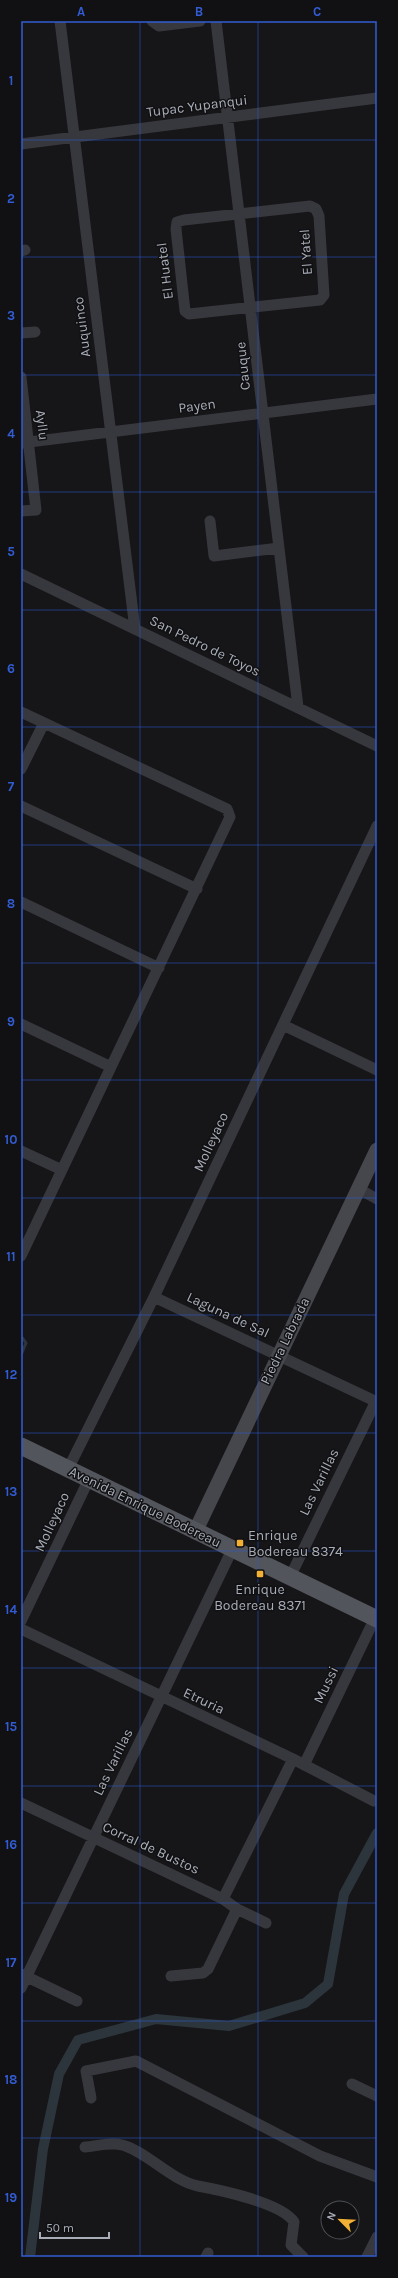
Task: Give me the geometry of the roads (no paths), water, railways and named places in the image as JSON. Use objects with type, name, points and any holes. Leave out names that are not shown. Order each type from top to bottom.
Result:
[{"type":"main road","name":"Piedra Labrada","points":[[195,1532],[278,1355],[377,1150]]},
{"type":"main road","name":"Avenida Enrique Bodereau","points":[[21,1446],[232,1550],[376,1618]]},
{"type":"street","name":"Auquinco","points":[[60,21],[135,629]]},
{"type":"street","points":[[152,21],[159,26],[200,21]]},
{"type":"street","name":"Cauque","points":[[216,21],[298,708]]},
{"type":"street","name":"Tupac Yupanqui","points":[[21,144],[377,98]]},
{"type":"street","name":"El Yatel","points":[[239,213],[310,206],[316,209],[319,216],[324,295],[320,300],[251,308]]},
{"type":"street","name":"El Huatel","points":[[239,213],[177,222],[176,229],[185,311],[189,314],[251,308]]},
{"type":"street","points":[[21,333],[35,332]]},
{"type":"street","name":"Ayllu","points":[[21,378],[25,443],[36,510],[21,511]]},
{"type":"street","name":"Payen","points":[[25,443],[377,399]]},
{"type":"street","points":[[210,522],[214,556],[279,548]]},
{"type":"street","name":"San Pedro de Toyos","points":[[21,574],[377,746]]},
{"type":"street","points":[[21,712],[232,812],[197,889],[21,1256]]},
{"type":"street","points":[[21,769],[44,723]]},
{"type":"street","points":[[21,806],[197,889]]},
{"type":"street","name":"Molleyaco","points":[[68,1469],[154,1297],[377,826]]},
{"type":"street","points":[[21,902],[159,968]]},
{"type":"street","points":[[21,1024],[111,1067]]},
{"type":"street","points":[[283,1025],[377,1070]]},
{"type":"street","points":[[21,1151],[62,1170]]},
{"type":"street","points":[[359,1189],[377,1199]]},
{"type":"street","name":"Laguna de Sal","points":[[154,1297],[376,1401]]},
{"type":"street","name":"Las Varillas","points":[[290,1577],[376,1401]]},
{"type":"street","name":"Molleyaco","points":[[21,1621],[89,1479]]},
{"type":"street","name":"Las Varillas","points":[[21,1988],[24,1975],[94,1837],[232,1550]]},
{"type":"street","name":"Mussi","points":[[304,1765],[376,1618]]},
{"type":"street","name":"Etruria","points":[[21,1629],[293,1759],[374,1801]]},
{"type":"street","points":[[223,1899],[293,1759]]},
{"type":"street","name":"Corral de Bustos","points":[[21,1804],[94,1837],[223,1899],[237,1909],[266,1923]]},
{"type":"street","points":[[171,1976],[203,1973],[208,1969],[237,1909]]},
{"type":"street","points":[[24,1975],[77,2001]]},
{"type":"street","points":[[91,2098],[86,2071],[136,2061],[320,2156],[377,2177]]},
{"type":"street","points":[[352,2084],[377,2096]]},
{"type":"street","points":[[85,2147],[123,2146],[189,2183],[254,2200],[279,2210],[291,2217],[294,2222],[291,2245],[303,2257]]},
{"type":"street","points":[[367,2257],[377,2237]]},
{"type":"waterway","points":[[21,1336],[26,1343],[21,1355]]},
{"type":"waterway","points":[[30,2257],[43,2149],[59,2074],[78,2040],[156,2019],[229,2026],[305,2003],[328,1984],[344,1894],[377,1833]]},
{"type":"place","name":"Enrique Bodereau 8374","points":[[240,1543]]},
{"type":"place","name":"Enrique Bodereau 8371","points":[[260,1574]]}]
